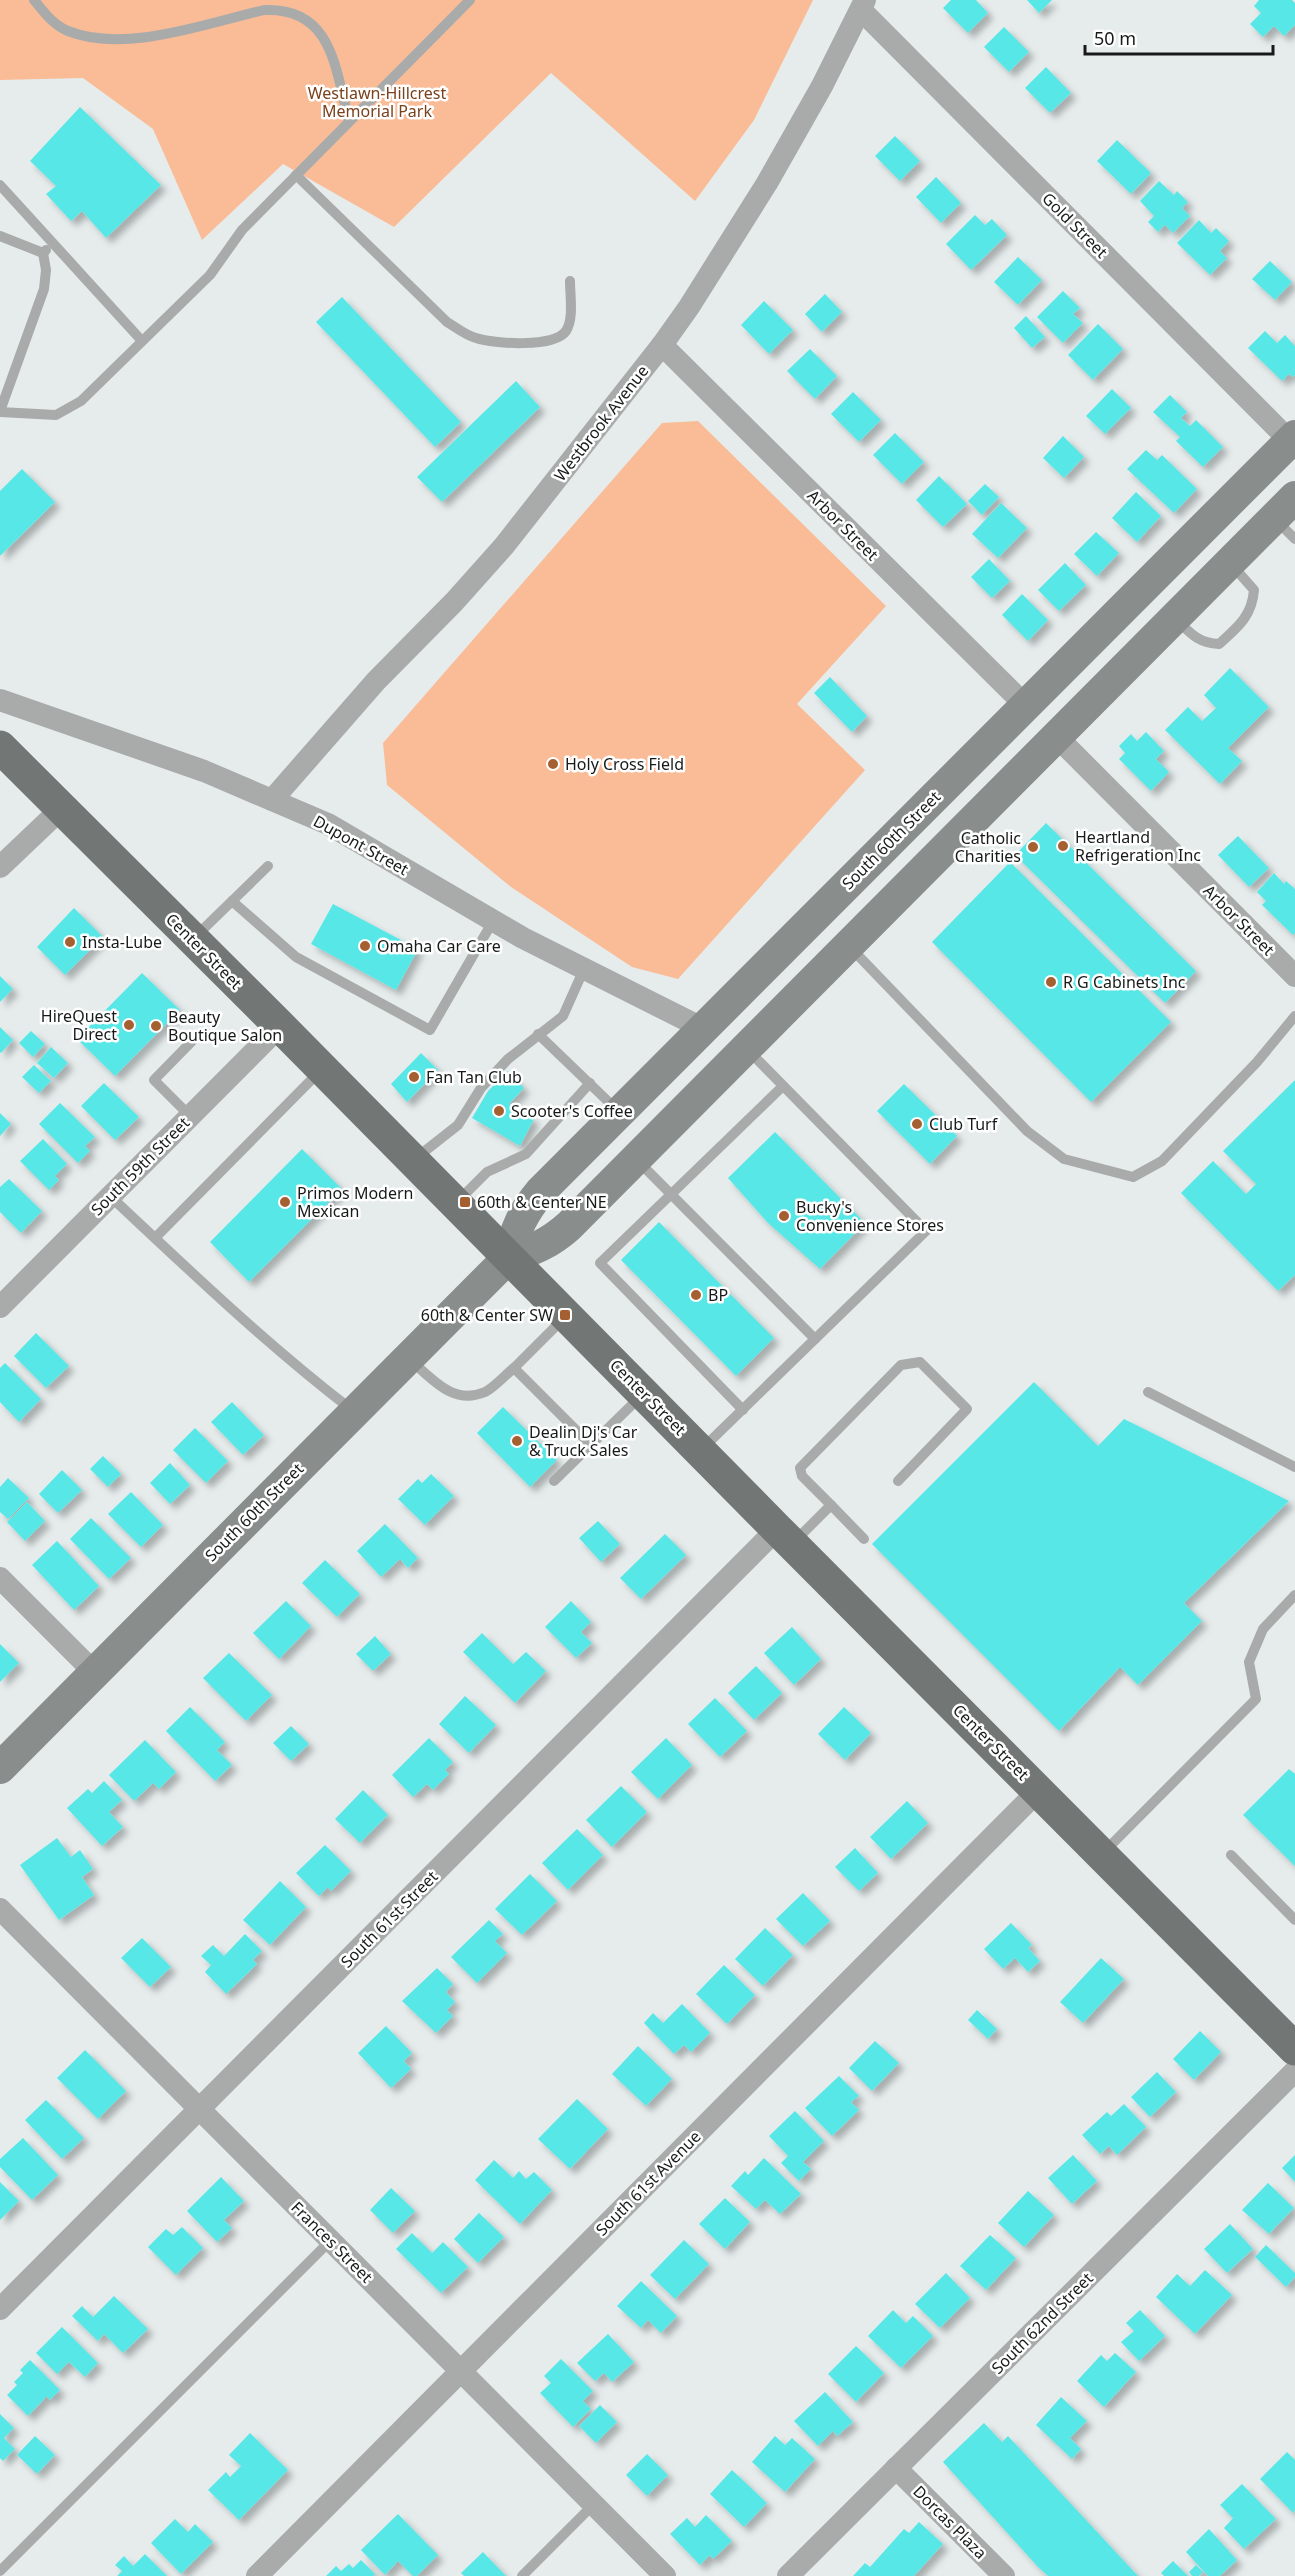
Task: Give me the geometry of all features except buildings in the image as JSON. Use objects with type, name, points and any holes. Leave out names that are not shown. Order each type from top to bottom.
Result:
[{"type":"main road","name":"South 60th Street","points":[[509,1257],[516,1227],[524,1211],[541,1191],[1292,438]]},
{"type":"main road","name":"South 60th Street","points":[[0,1768],[509,1257],[535,1250],[554,1240],[747,1049],[1229,563],[1288,518]]},
{"type":"main road","points":[[1056,736],[1052,720],[1055,708],[1148,610],[1155,575]]},
{"type":"main road","points":[[919,876],[930,842],[1015,753],[1028,721],[1025,705]]},
{"type":"main road","name":"Center Street","points":[[0,747],[1039,1790],[1294,2051]]},
{"type":"street","name":"Westbrook Avenue","points":[[272,800],[376,681],[454,602],[504,546],[662,345],[689,307],[767,183],[822,86],[863,5]]},
{"type":"street","name":"Gold Street","points":[[863,5],[1292,438]]},
{"type":"street","name":"Arbor Street","points":[[662,345],[1025,705]]},
{"type":"street","name":"Dupont Street","points":[[0,700],[204,771],[328,824],[493,921],[704,1029]]},
{"type":"street","name":"Arbor Street","points":[[1056,736],[1295,976]]},
{"type":"street","points":[[0,867],[61,809]]},
{"type":"street","name":"South 59th Street","points":[[0,1307],[280,1026]]},
{"type":"street","name":"South 61st Street","points":[[0,2310],[200,2109],[785,1537]]},
{"type":"street","points":[[0,1578],[95,1673]]},
{"type":"street","name":"South 61st Avenue","points":[[257,2576],[1039,1790]]},
{"type":"street","name":"Frances Street","points":[[0,1909],[665,2576]]},
{"type":"street","name":"South 62nd Street","points":[[788,2576],[897,2468],[1294,2051]]},
{"type":"street","name":"Dorcas Plaza","points":[[897,2468],[1004,2576]]},
{"type":"lane","points":[[34,0],[50,20],[68,31],[98,38],[121,39],[155,35],[264,10],[280,9],[299,14],[314,23],[324,36],[350,121]]},
{"type":"lane","points":[[43,253],[46,270],[44,289],[0,411],[56,415],[81,401],[210,275],[242,230],[470,0]]},
{"type":"lane","points":[[296,175],[447,322],[466,335],[504,343],[556,339],[564,333],[570,323],[570,281]]},
{"type":"lane","points":[[0,185],[142,341]]},
{"type":"lane","points":[[0,236],[43,253]]},
{"type":"lane","points":[[43,253],[53,244]]},
{"type":"lane","points":[[1175,618],[1194,638],[1206,644],[1219,644],[1240,625],[1252,606],[1254,590],[1229,563]]},
{"type":"lane","points":[[193,940],[268,866]]},
{"type":"lane","points":[[232,901],[296,957],[430,1030],[493,921]]},
{"type":"lane","points":[[849,946],[1027,1131],[1064,1159],[1133,1177],[1162,1161],[1257,1062],[1295,1016]]},
{"type":"lane","points":[[413,1160],[458,1125],[481,1088],[508,1059],[563,1016],[584,969]]},
{"type":"lane","points":[[538,1034],[620,1112]]},
{"type":"lane","points":[[190,1116],[154,1080],[197,1036]]},
{"type":"lane","points":[[701,1451],[926,1231],[747,1049]]},
{"type":"lane","points":[[154,1238],[322,1069]]},
{"type":"lane","points":[[456,1203],[487,1172],[526,1154],[590,1083]]},
{"type":"lane","points":[[743,1410],[600,1263],[783,1086]]},
{"type":"lane","points":[[636,1159],[815,1340]]},
{"type":"lane","points":[[110,1196],[235,1314],[307,1376],[354,1412]]},
{"type":"lane","points":[[409,1358],[452,1394],[469,1397],[487,1391],[514,1368],[567,1315]]},
{"type":"lane","points":[[864,1539],[802,1476],[800,1467],[901,1365],[920,1362],[968,1409],[897,1481]]},
{"type":"lane","points":[[514,1368],[591,1445]]},
{"type":"lane","points":[[1148,1392],[1295,1467]]},
{"type":"lane","points":[[554,1481],[644,1394]]},
{"type":"lane","points":[[785,1537],[831,1505]]},
{"type":"lane","points":[[1102,1854],[1256,1699],[1249,1662],[1263,1629],[1295,1595]]},
{"type":"lane","points":[[1231,1855],[1295,1920]]},
{"type":"lane","points":[[0,2571],[331,2240]]},
{"type":"lane","points":[[522,2576],[594,2504]]},
{"type":"green space","name":"Westlawn-Hillcrest Memorial Park","points":[[0,0],[813,0],[754,120],[695,201],[551,73],[394,227],[283,164],[202,240],[153,129],[83,78],[0,80]]},
{"type":"green space","points":[[698,421],[886,606],[797,704],[865,770],[678,979],[632,967],[511,887],[387,785],[383,743],[662,423]]},
{"type":"place","name":"Holy Cross Field","points":[[553,764]]},
{"type":"place","name":"Heartland Refrigeration Inc","points":[[1063,846]]},
{"type":"place","name":"Catholic Charities","points":[[1033,847]]},
{"type":"place","name":"Insta-Lube","points":[[70,942]]},
{"type":"place","name":"Omaha Car Care","points":[[365,946]]},
{"type":"place","name":"R G Cabinets Inc","points":[[1051,982]]},
{"type":"place","name":"HireQuest Direct","points":[[129,1025]]},
{"type":"place","name":"Beauty Boutique Salon","points":[[156,1026]]},
{"type":"place","name":"Fan Tan Club","points":[[414,1077]]},
{"type":"place","name":"Scooter's Coffee","points":[[499,1111]]},
{"type":"place","name":"Club Turf","points":[[917,1124]]},
{"type":"place","name":"Primos Modern Mexican","points":[[285,1202]]},
{"type":"place","name":"60th & Center NE","points":[[465,1202]]},
{"type":"place","name":"Bucky's Convenience Stores","points":[[784,1216]]},
{"type":"place","name":"BP","points":[[696,1295]]},
{"type":"place","name":"60th & Center SW","points":[[565,1315]]},
{"type":"place","name":"Dealin Dj's Car & Truck Sales","points":[[517,1441]]}]
